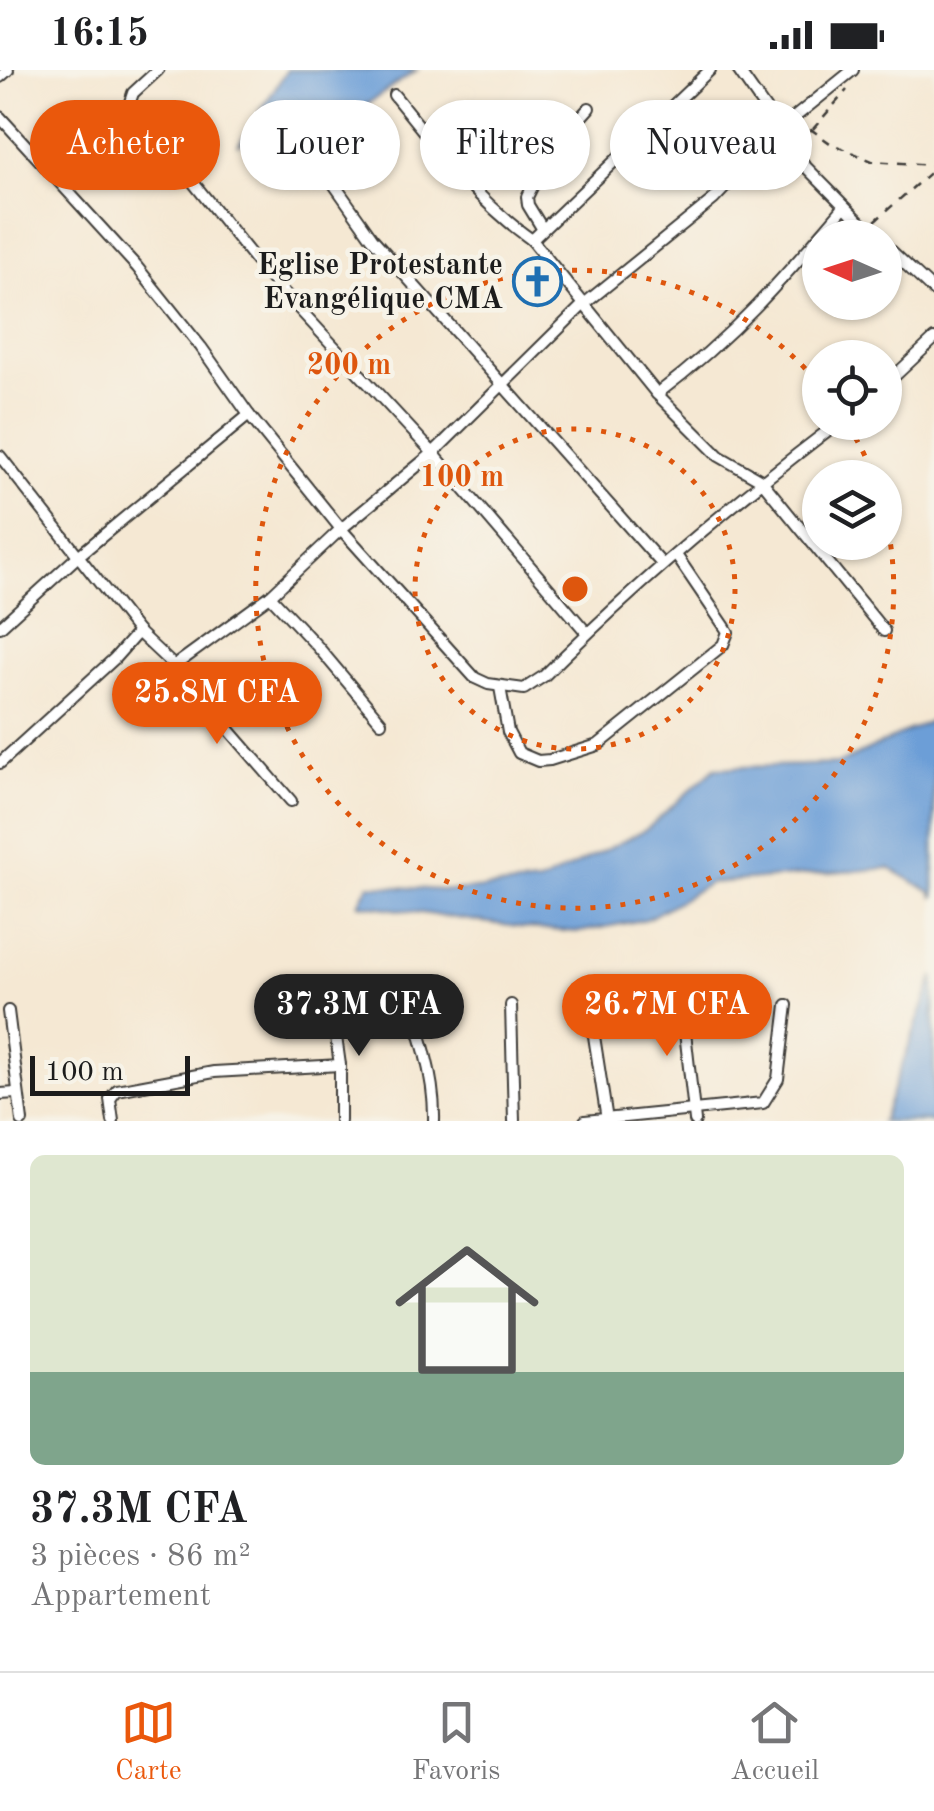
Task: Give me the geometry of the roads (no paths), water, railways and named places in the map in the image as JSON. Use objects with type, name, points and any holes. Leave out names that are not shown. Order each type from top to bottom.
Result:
[{"type":"street","points":[[0,77],[8,70]]},
{"type":"street","points":[[138,70],[155,72]]},
{"type":"street","points":[[532,240],[710,70]]},
{"type":"street","points":[[738,70],[759,100]]},
{"type":"street","points":[[155,72],[133,94],[130,113],[180,166],[264,270],[433,453],[587,632]]},
{"type":"street","points":[[812,105],[852,75]]},
{"type":"street","points":[[394,95],[453,169],[498,216],[532,240],[657,394],[719,456],[761,480],[884,631]]},
{"type":"street","points":[[0,117],[137,268],[341,529],[476,678],[500,686],[532,686],[662,564],[814,440]]},
{"type":"street","points":[[812,173],[857,220]]},
{"type":"street","points":[[336,190],[372,238],[662,564]]},
{"type":"street","points":[[530,190],[528,205],[542,228]]},
{"type":"street","points":[[174,666],[270,596],[341,529],[433,453],[583,306],[722,190]]},
{"type":"street","points":[[657,394],[726,340],[762,304],[844,207]]},
{"type":"street","points":[[902,261],[934,291]]},
{"type":"street","points":[[902,369],[934,339]]},
{"type":"street","points":[[0,626],[77,557],[249,416]]},
{"type":"street","points":[[0,456],[138,632],[174,666],[291,801]]},
{"type":"street","points":[[500,686],[508,732],[527,759],[550,760],[598,745],[708,657],[726,638],[725,626],[676,555]]},
{"type":"street","points":[[270,596],[381,722]]},
{"type":"street","points":[[0,763],[114,659],[138,632]]},
{"type":"street","points":[[398,987],[406,998],[426,1063],[434,1121]]},
{"type":"street","points":[[332,1001],[340,1065],[340,1121]]},
{"type":"street","points":[[512,1004],[514,1121]]},
{"type":"street","points":[[682,1006],[693,1115]]},
{"type":"street","points":[[585,1121],[693,1115],[753,1106],[770,1096],[778,1079],[786,1006]]},
{"type":"street","points":[[8,1011],[22,1121]]},
{"type":"street","points":[[587,1016],[594,1036],[607,1120]]},
{"type":"street","points":[[113,1121],[110,1099],[117,1090],[214,1072],[340,1065]]},
{"type":"street","points":[[0,1094],[17,1093]]},
{"type":"water","points":[[287,70],[417,70],[373,100],[268,100]]},
{"type":"water","points":[[934,719],[934,898],[931,892],[889,868],[710,883],[647,919],[579,932],[359,904],[369,885],[454,891],[539,883],[647,829],[715,768],[838,764]]},
{"type":"water","points":[[934,976],[934,1121],[881,1121],[883,1118]]},
{"type":"place","name":"Eglise Protestante Evangélique CMA","points":[[538,281]]}]
